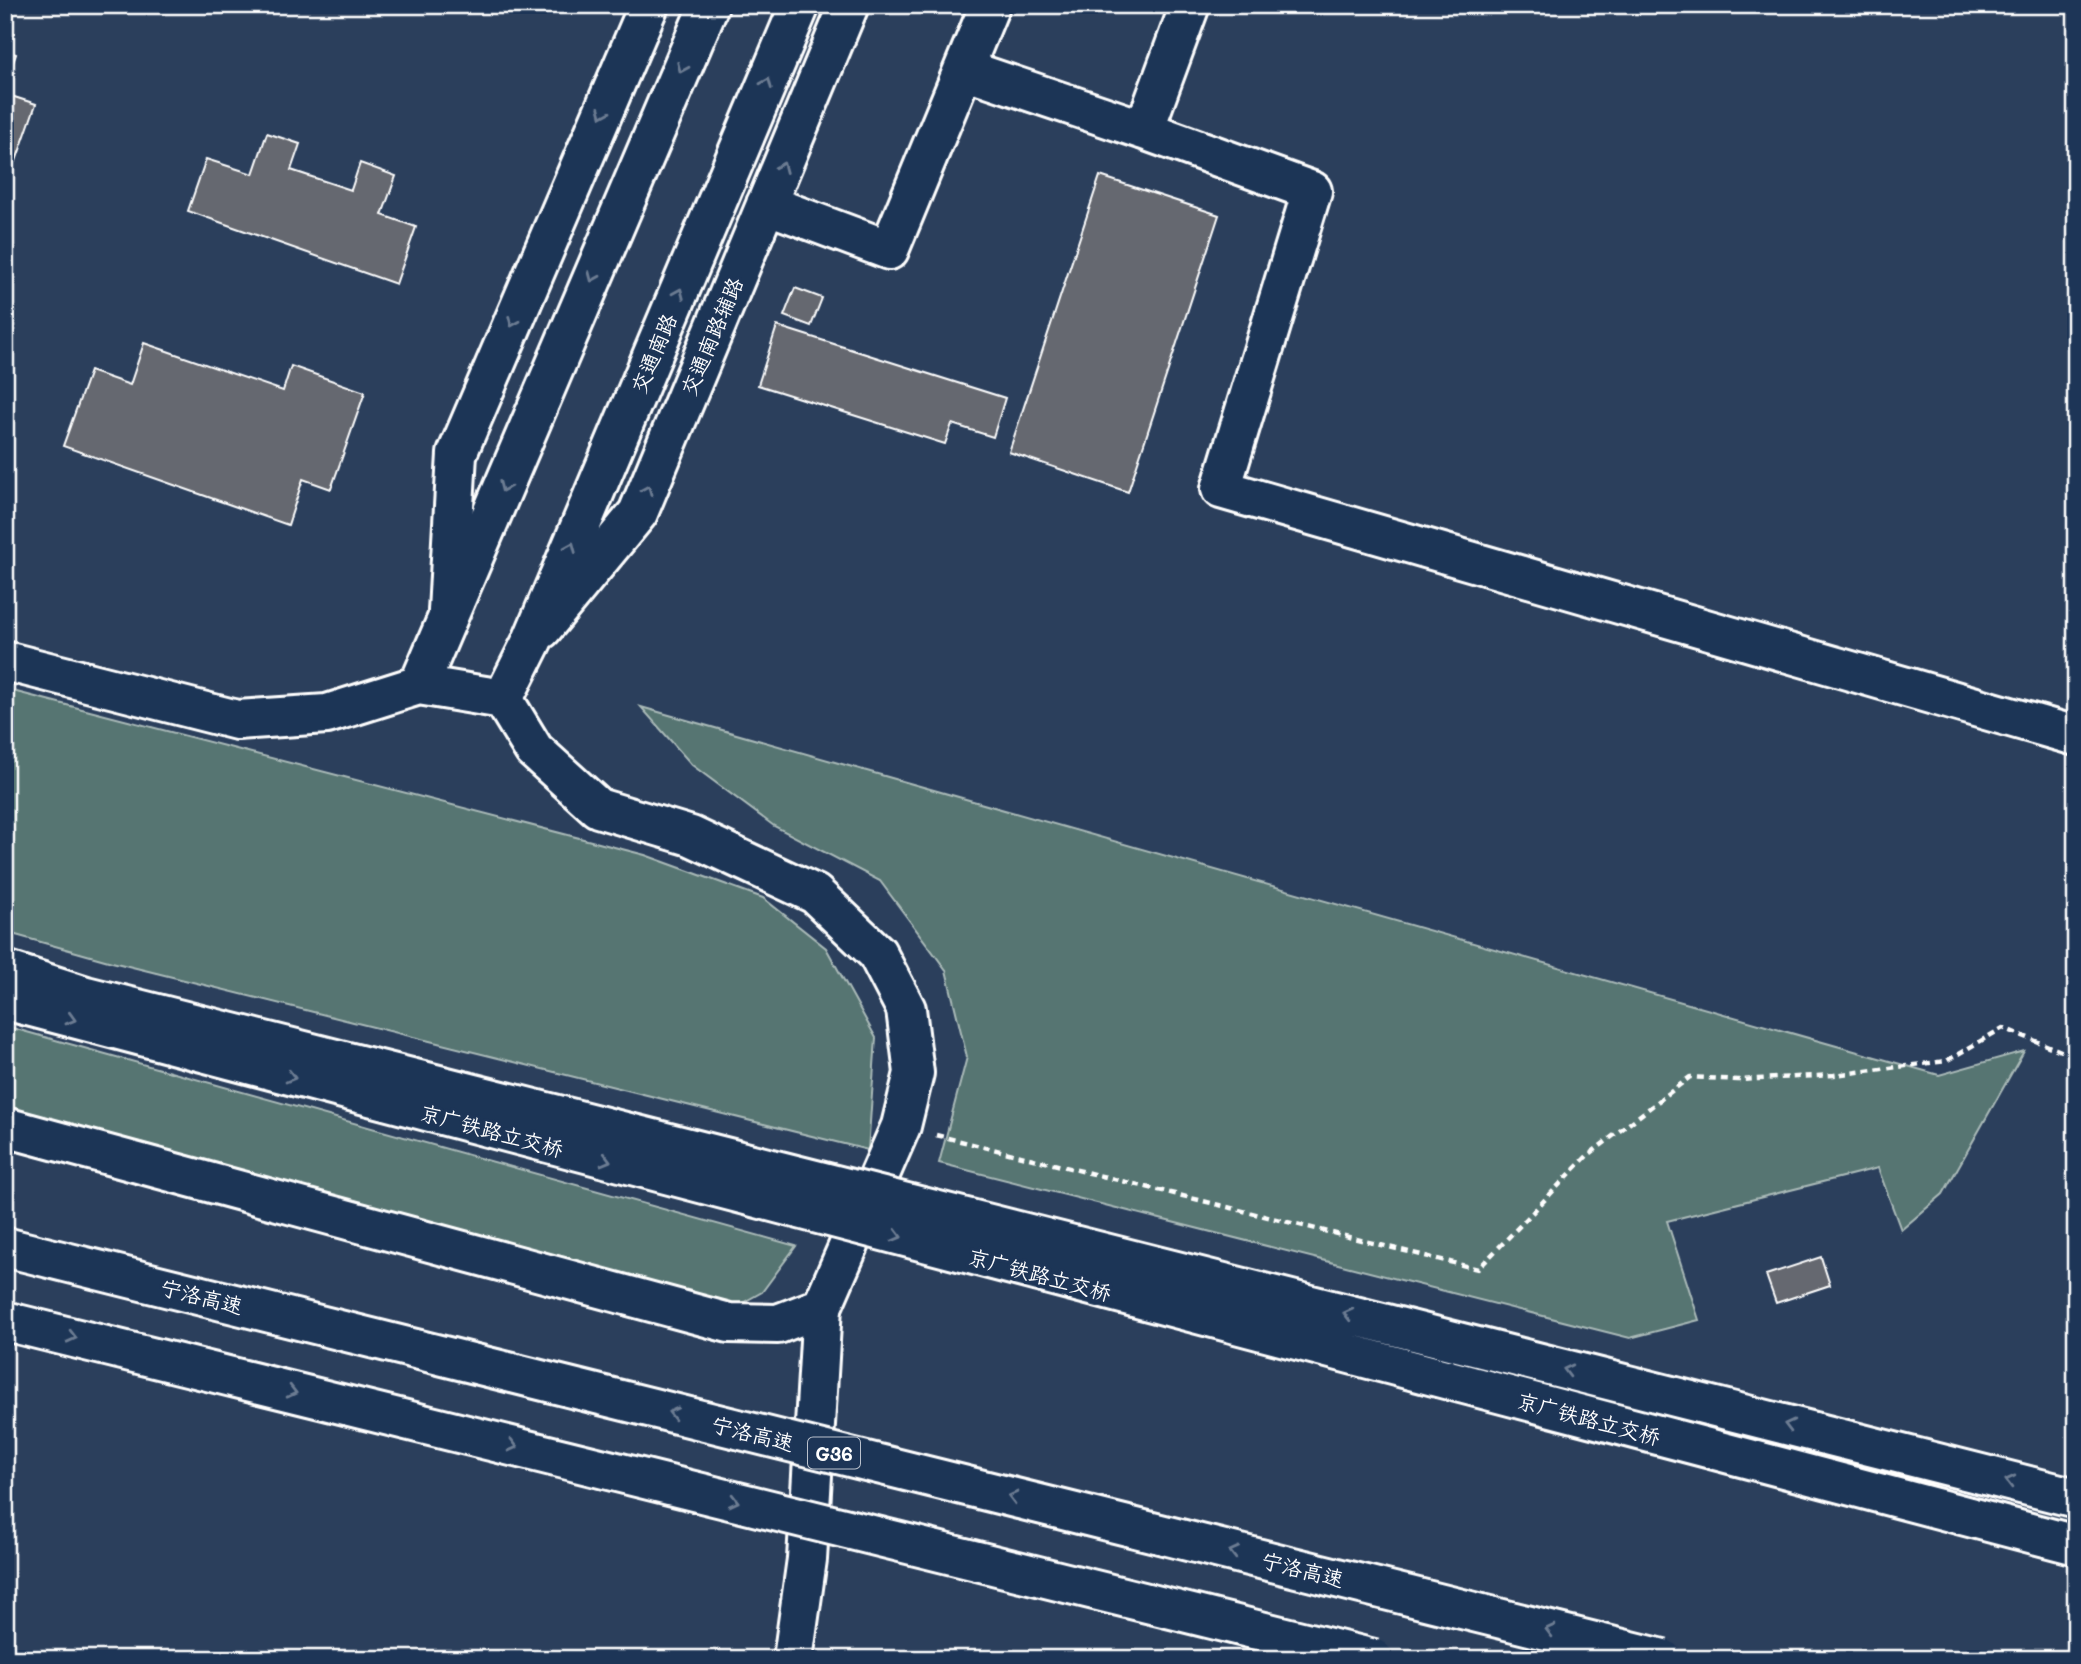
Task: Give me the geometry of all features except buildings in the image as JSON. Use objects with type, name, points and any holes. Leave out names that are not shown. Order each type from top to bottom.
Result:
[{"type":"main road","points":[[448,619],[457,454],[649,5]]},
{"type":"main road","points":[[419,685],[709,5]]},
{"type":"main road","name":"交通南路","points":[[503,699],[532,641],[800,5]]},
{"type":"main road","name":"交通南路辅路","points":[[532,641],[638,513],[849,5]]},
{"type":"main road","points":[[766,204],[889,250],[990,5]]},
{"type":"main road","points":[[1144,130],[1190,5]]},
{"type":"main road","points":[[964,69],[1312,191],[1220,489],[2076,736]]},
{"type":"main road","points":[[5,661],[237,720],[327,714],[419,685],[503,699],[534,750],[598,808],[691,836],[815,894],[877,953],[906,1009],[914,1073],[901,1126],[822,1307],[807,1559],[793,1659]]},
{"type":"main road","name":"京广铁路立交桥","points":[[5,970],[86,996],[2076,1498]]},
{"type":"main road","name":"京广铁路立交桥","points":[[5,1000],[2076,1545]]},
{"type":"main road","points":[[5,1127],[729,1323],[778,1324],[822,1307]]},
{"type":"main road","name":"宁洛高速","points":[[5,1247],[1663,1659]]},
{"type":"main road","points":[[5,1321],[1374,1659]]},
{"type":"path","points":[[901,1126],[1478,1269],[1587,1156],[1689,1077],[1738,1080],[1834,1075],[1945,1061],[2003,1028],[2076,1057]]},
{"type":"green space","points":[[5,689],[645,855],[763,898],[826,948],[876,1038],[868,1150],[112,962],[5,932]]},
{"type":"green space","points":[[641,707],[1939,1075],[2024,1051],[1943,1194],[1901,1230],[1878,1168],[1667,1221],[1699,1320],[1630,1338],[939,1163],[967,1057],[946,970],[880,881],[774,826],[692,765]]},
{"type":"green space","points":[[5,1026],[796,1246],[762,1292],[737,1306],[5,1108]]}]
